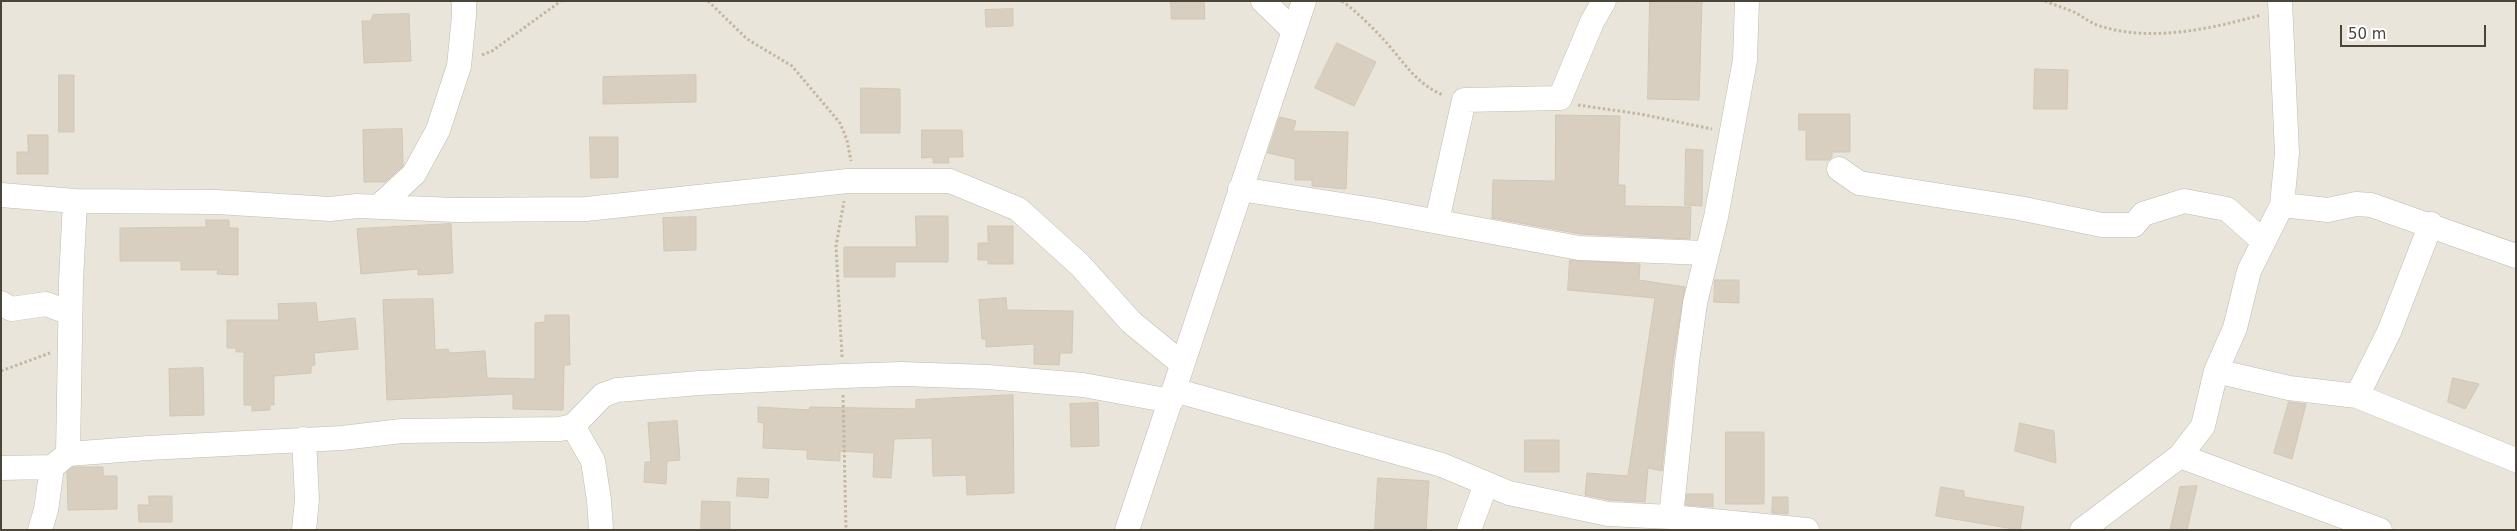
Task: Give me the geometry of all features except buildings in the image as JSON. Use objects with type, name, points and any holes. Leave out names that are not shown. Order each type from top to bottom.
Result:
[{"type":"street","points":[[379,206],[414,174],[438,130],[458,66],[464,1]]},
{"type":"street","points":[[1263,1],[1294,31]]},
{"type":"street","points":[[1127,530],[1172,396],[1181,363],[1304,1]]},
{"type":"street","points":[[1437,221],[1464,100],[1560,98],[1592,22],[1604,1]]},
{"type":"street","points":[[1671,517],[1695,303],[1716,217],[1745,60],[1747,1]]},
{"type":"street","points":[[2082,530],[2180,456],[2203,426],[2216,371],[2235,328],[2249,271],[2282,205],[2287,153],[2280,6]]},
{"type":"street","points":[[1838,169],[1859,183],[2018,208],[2102,226],[2134,226],[2142,214],[2184,201],[2227,209],[2263,241]]},
{"type":"street","points":[[1,195],[76,201],[217,202],[330,209],[379,206],[456,210],[586,209],[848,182],[950,181],[1018,209],[1080,265],[1131,322],[1181,363]]},
{"type":"street","points":[[1240,189],[1437,221],[1579,248],[1706,253]]},
{"type":"street","points":[[40,530],[60,460],[69,346],[76,201]]},
{"type":"street","points":[[2282,205],[2328,210],[2356,204],[2371,205],[2431,224],[2516,256]]},
{"type":"street","points":[[2357,396],[2389,332],[2431,224]]},
{"type":"street","points":[[1,303],[11,309],[46,304],[70,314]]},
{"type":"street","points":[[2216,371],[2289,388],[2357,396],[2516,460]]},
{"type":"street","points":[[1,468],[60,460],[304,439],[342,438],[402,431],[560,429],[574,426],[603,395],[616,390],[699,383],[902,374],[1083,385],[1172,396],[1442,465],[1509,493],[1608,514],[1671,517],[1807,530]]},
{"type":"street","points":[[574,426],[593,461],[601,530]]},
{"type":"street","points":[[304,439],[307,500],[304,530]]},
{"type":"street","points":[[2180,456],[2380,530]]},
{"type":"street","points":[[1470,530],[1486,484]]},
{"type":"path","points":[[458,66],[492,51],[562,1]]},
{"type":"path","points":[[708,1],[747,39],[792,66],[840,123],[847,140],[851,159],[836,246],[843,376],[846,530]]},
{"type":"path","points":[[2045,1],[2075,13],[2095,24],[2119,31],[2138,33],[2190,30],[2280,6]]},
{"type":"path","points":[[1,371],[69,346]]},
{"type":"shaded area","points":[[1,1],[2516,1],[2516,530],[1,530]]}]
